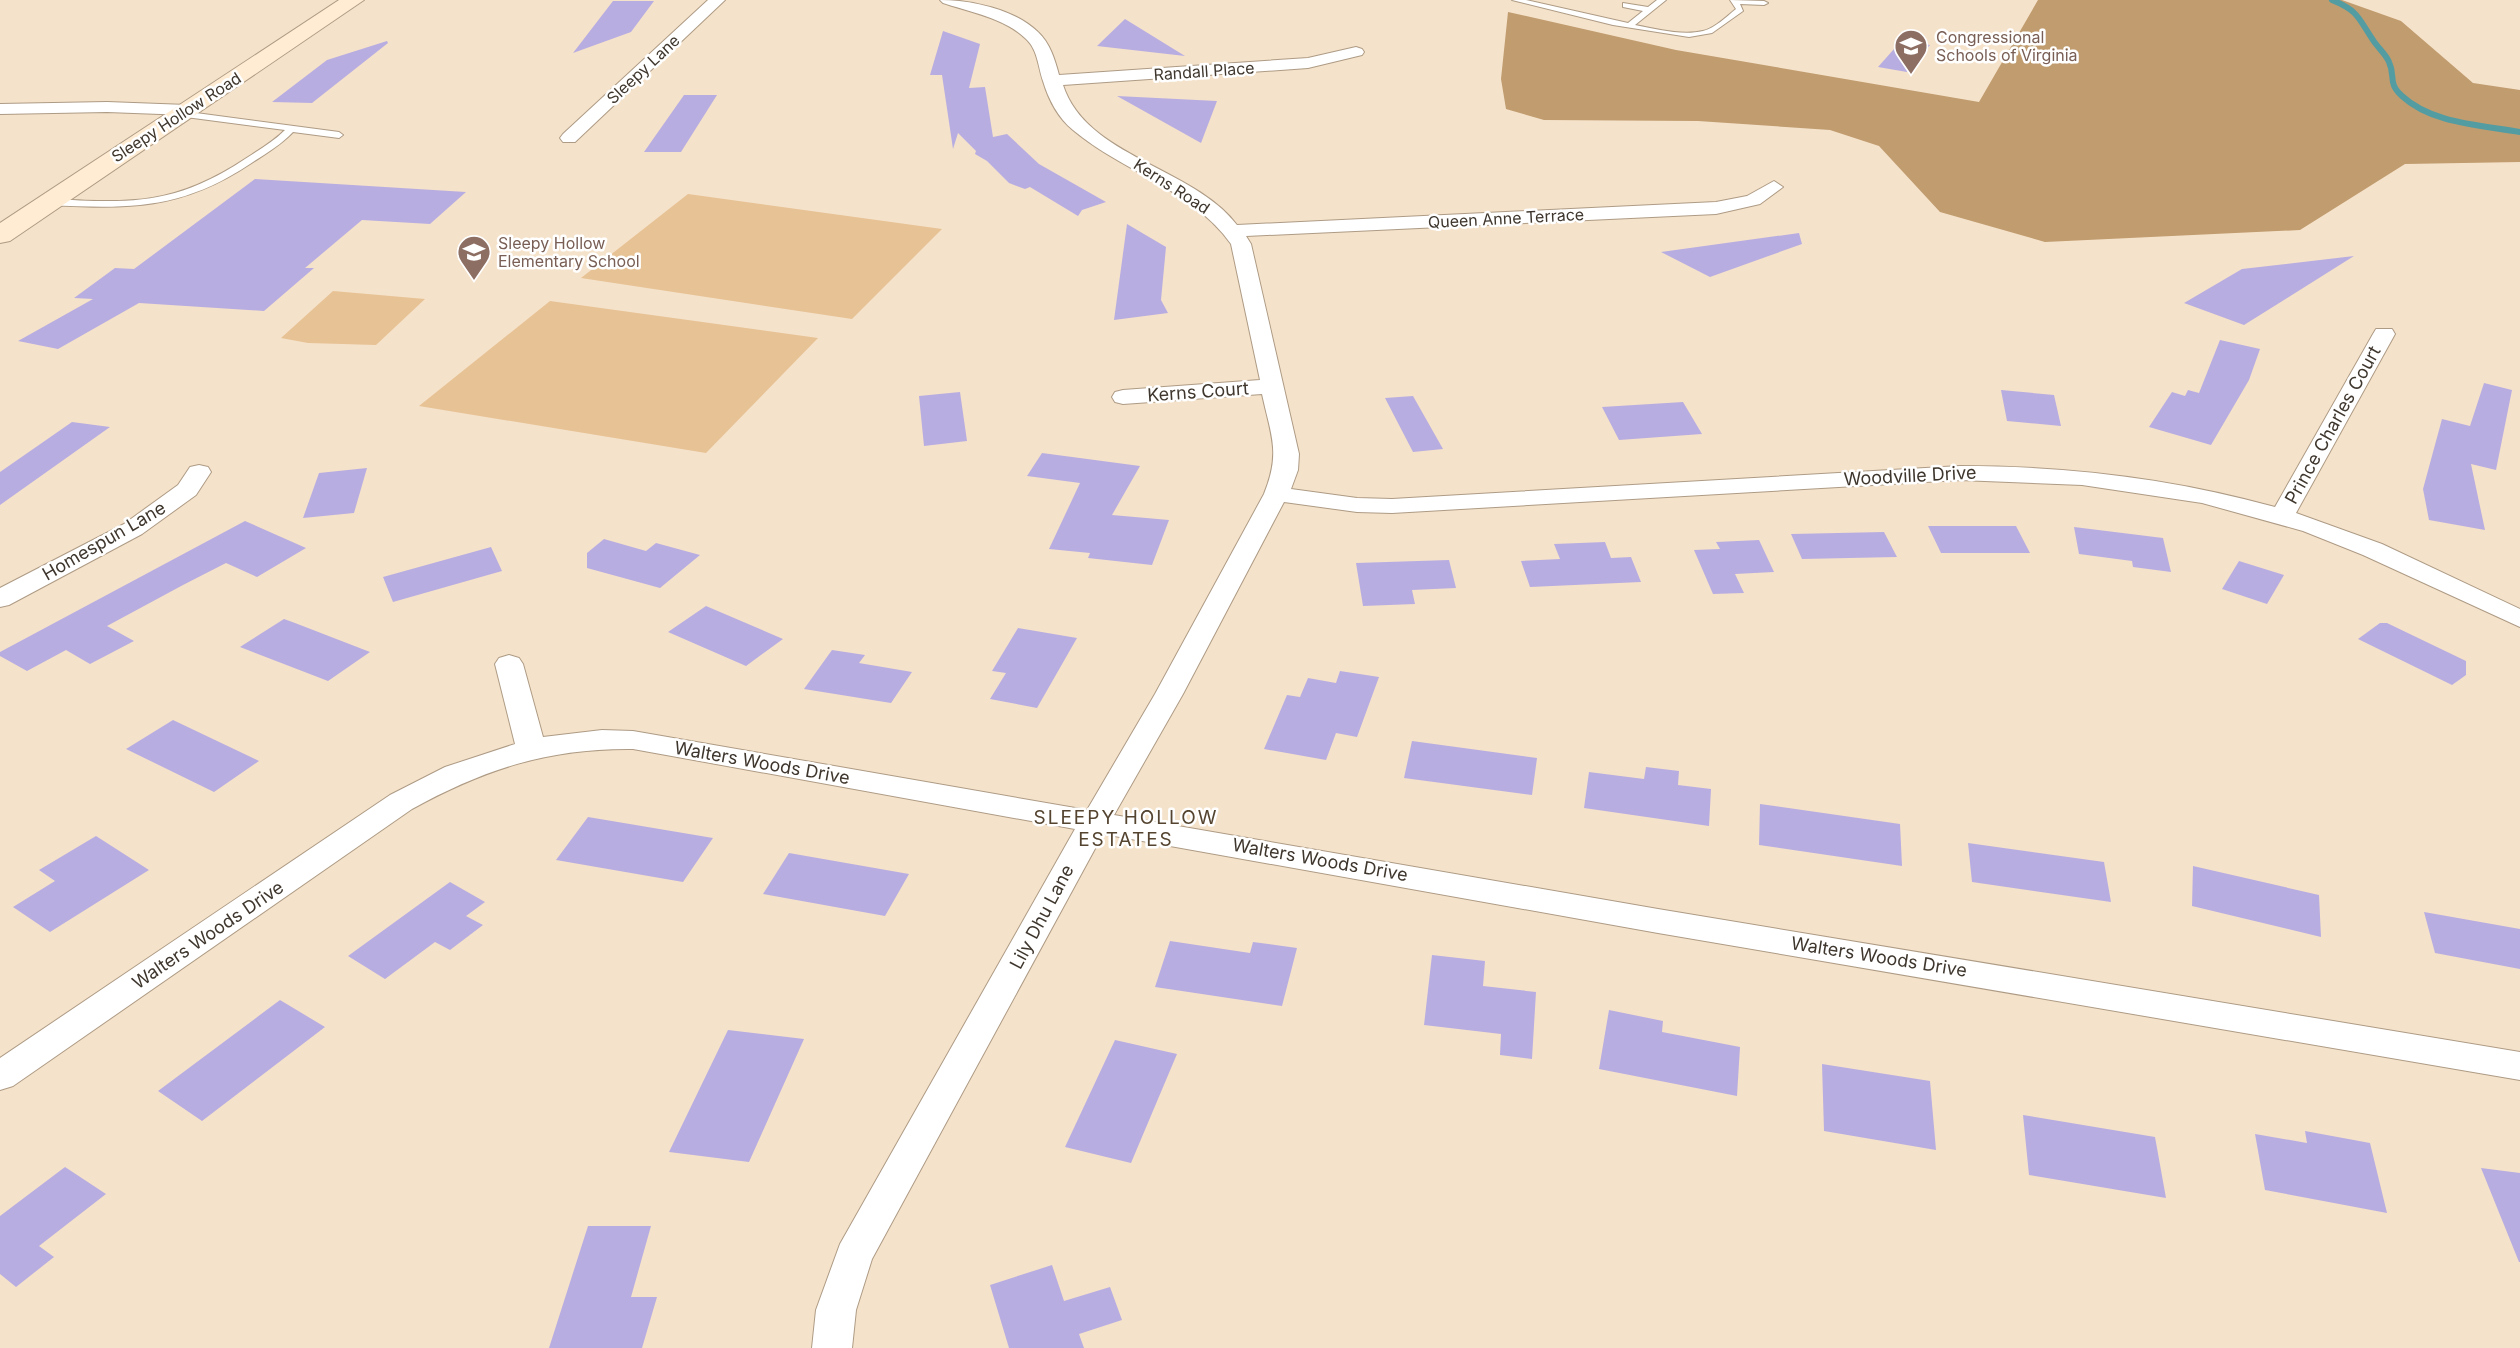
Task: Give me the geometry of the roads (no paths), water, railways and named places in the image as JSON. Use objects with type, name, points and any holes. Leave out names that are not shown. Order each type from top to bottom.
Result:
[{"type":"main road","name":"Sleepy Hollow Road","points":[[0,235],[353,0]]},
{"type":"street","name":"Sleepy Lane","points":[[569,138],[717,0]]},
{"type":"street","name":"Kerns Road","points":[[948,0],[1015,25],[1034,37],[1041,48],[1051,81],[1066,113],[1075,124],[1205,205],[1234,231],[1241,244],[1287,454],[1286,470],[1276,494]]},
{"type":"street","name":"Randall Place","points":[[1051,81],[1308,63],[1356,51]]},
{"type":"street","points":[[0,109],[107,107],[184,112]]},
{"type":"street","name":"Queen Anne Terrace","points":[[1234,231],[1716,208],[1753,200],[1774,187]]},
{"type":"street","name":"Prince Charles Court","points":[[2282,516],[2384,334]]},
{"type":"street","name":"Kerns Court","points":[[1123,397],[1273,386]]},
{"type":"street","name":"Homespun Lane","points":[[0,599],[143,523],[187,490],[199,472]]},
{"type":"street","name":"Woodville Drive","points":[[1276,494],[1357,505],[1412,506],[1960,473],[2028,472],[2145,485],[2282,516],[2387,557],[2520,619]]},
{"type":"street","name":"Lily Dhu Lane","points":[[832,1348],[836,1310],[854,1256],[1095,821],[1169,694],[1276,494]]},
{"type":"street","points":[[509,664],[531,748]]},
{"type":"street","name":"Walters Woods Drive","points":[[0,1076],[401,802],[462,770],[531,748],[604,738],[632,740],[1658,921],[2520,1066]]},
{"type":"lane","points":[[1516,0],[1674,34],[1701,34],[1720,26],[1740,9],[1736,1]]},
{"type":"lane","points":[[1631,24],[1662,0]]},
{"type":"lane","points":[[1736,1],[1764,3]]},
{"type":"lane","points":[[1626,5],[1649,10]]},
{"type":"lane","points":[[184,112],[339,135]]},
{"type":"lane","points":[[49,202],[138,204],[184,196],[206,189],[232,174],[291,129]]},
{"type":"waterway","points":[[2332,0],[2357,16],[2388,59],[2395,87],[2414,105],[2442,118],[2520,132]]},
{"type":"place","name":"Congressional Schools of Virginia","points":[[1911,76]]},
{"type":"place","name":"Sleepy Hollow Elementary School","points":[[474,282]]},
{"type":"district","name":"SLEEPY HOLLOW ESTATES","points":[[1126,828]]}]
